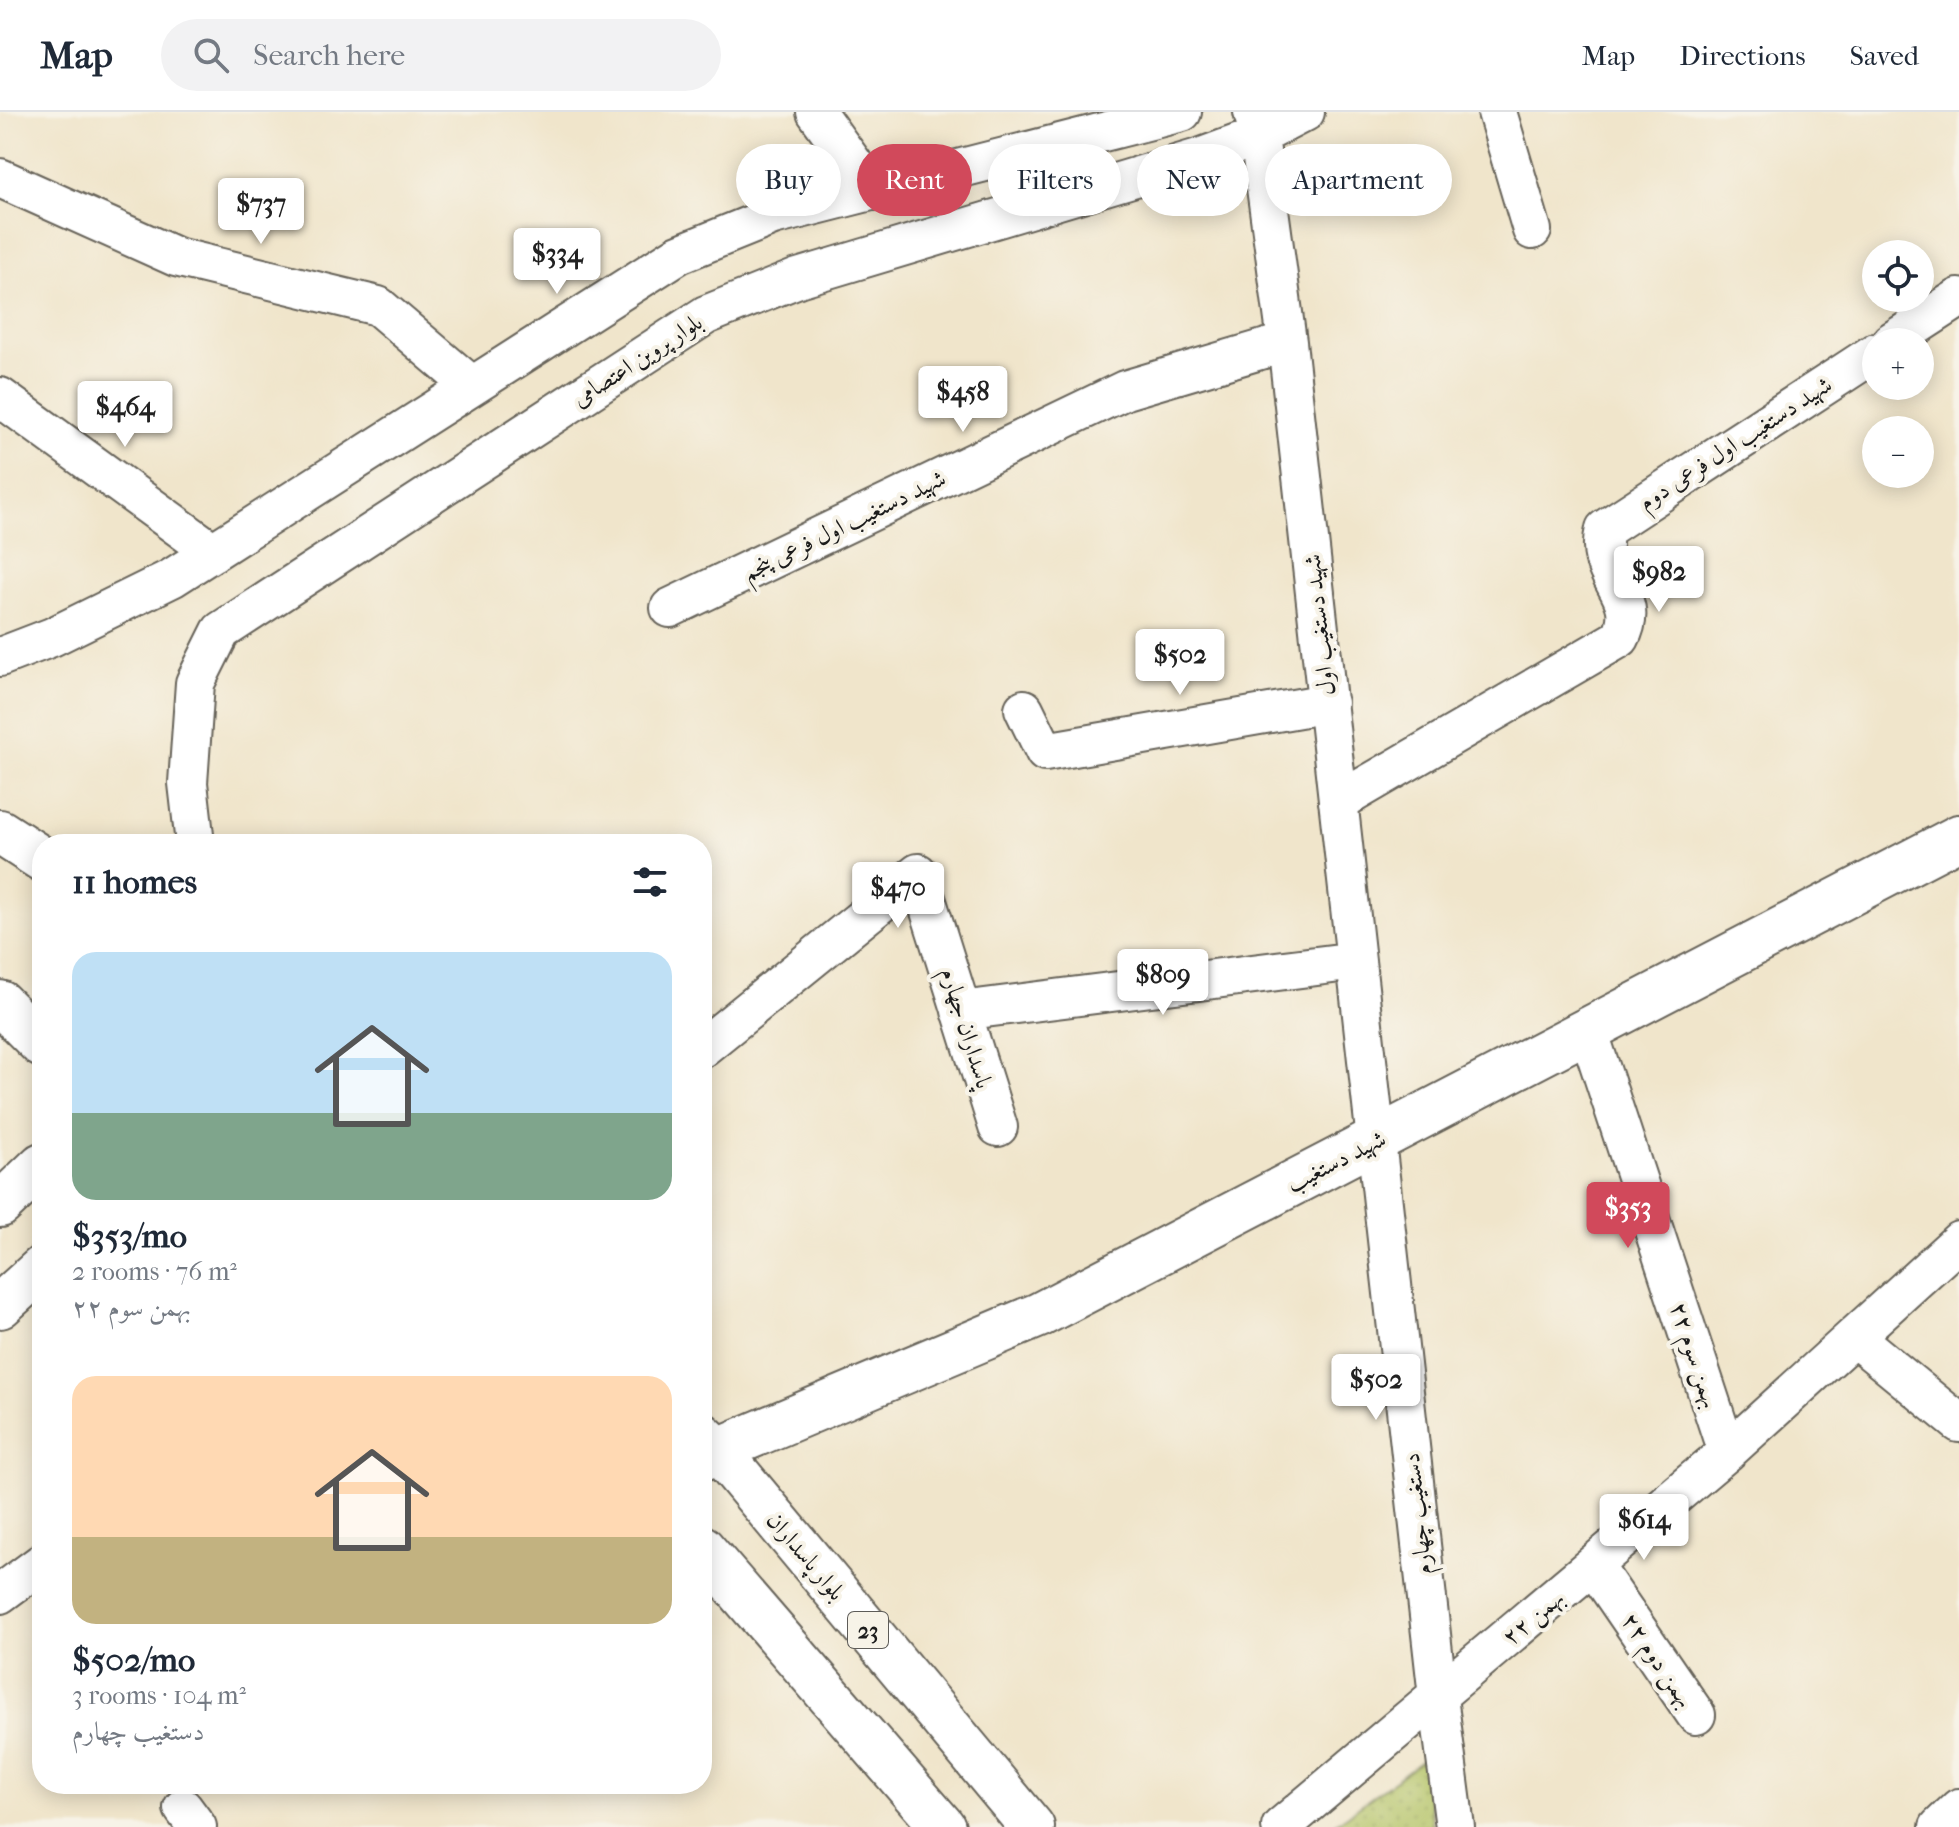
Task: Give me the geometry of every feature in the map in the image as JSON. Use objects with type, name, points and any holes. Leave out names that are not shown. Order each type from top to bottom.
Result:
[{"type":"main road","points":[[0,832],[32,853]]},
{"type":"main road","name":"شهید دستغیب","points":[[712,1446],[1039,1315],[1959,837]]},
{"type":"main road","points":[[0,1003],[32,1035]]},
{"type":"main road","points":[[0,1205],[32,1175]]},
{"type":"main road","points":[[0,1306],[32,1277]]},
{"type":"main road","name":"بلوار پاسداران","points":[[712,1454],[1032,1827]]},
{"type":"main road","points":[[712,1560],[943,1827]]},
{"type":"street","points":[[816,112],[857,169]]},
{"type":"street","points":[[972,162],[1118,120],[1182,112]]},
{"type":"street","name":"بلوار پروین اعتصامی","points":[[194,834],[188,783],[195,683],[221,631],[706,315],[798,278],[1202,157],[1256,124],[1305,112]]},
{"type":"street","points":[[1497,112],[1532,230]]},
{"type":"street","name":"شهید دستغیب اول","points":[[1256,124],[1287,342],[1376,1140]]},
{"type":"street","points":[[0,178],[176,257],[378,306],[472,386]]},
{"type":"street","points":[[0,657],[52,637],[159,585],[679,254],[773,216],[857,195]]},
{"type":"street","points":[[1913,328],[1959,298]]},
{"type":"street","name":"شهید دستغیب اول فرعی پنجم","points":[[670,608],[1125,390],[1287,342]]},
{"type":"street","name":"شهید دستغیب اول فرعی دوم","points":[[1338,802],[1620,638],[1628,624],[1629,610],[1604,562],[1601,545],[1605,529],[1862,361]]},
{"type":"street","points":[[0,397],[213,552]]},
{"type":"street","points":[[1024,709],[1045,752],[1328,703]]},
{"type":"street","name":"پاسداران جهارم","points":[[712,1040],[918,873],[998,1127]]},
{"type":"street","points":[[961,1011],[1356,961]]},
{"type":"street","name":"۲۲ بهمن سوم","points":[[1588,1030],[1727,1452]]},
{"type":"street","name":"دستغیب چهارم","points":[[1376,1140],[1455,1827]]},
{"type":"street","name":"۲۲ بهمن","points":[[1281,1827],[1727,1452],[1959,1241]]},
{"type":"street","points":[[1854,1337],[1959,1423]]},
{"type":"street","name":"۲۲ بهمن دوم","points":[[1593,1565],[1696,1715]]},
{"type":"street","points":[[0,1594],[32,1570]]},
{"type":"street","points":[[1939,1827],[1959,1808]]},
{"type":"green space","points":[[1424,1759],[1433,1827],[1331,1827]]}]
